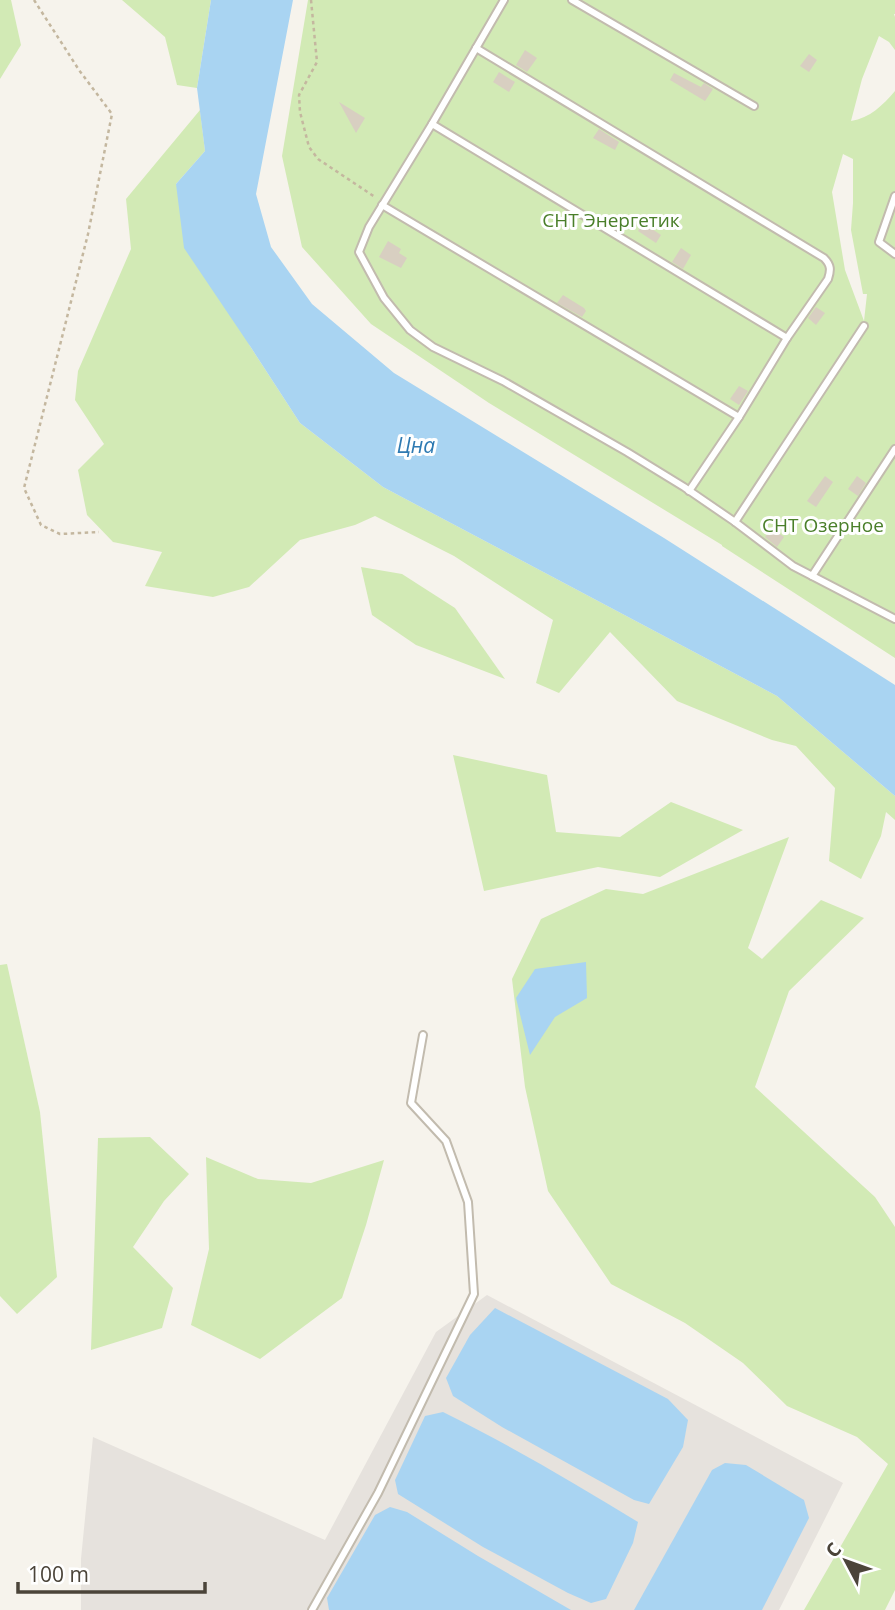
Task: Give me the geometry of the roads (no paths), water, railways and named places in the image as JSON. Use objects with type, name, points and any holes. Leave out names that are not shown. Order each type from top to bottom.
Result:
[{"type":"lane","points":[[504,0],[369,227],[359,252],[384,298],[410,330],[433,347],[503,381],[628,452],[689,491],[793,566],[895,619]]},
{"type":"lane","points":[[572,0],[754,106]]},
{"type":"lane","points":[[476,48],[828,261],[831,271],[828,279],[689,491]]},
{"type":"lane","points":[[432,124],[787,338]]},
{"type":"lane","points":[[895,196],[879,242],[895,254]]},
{"type":"lane","points":[[382,205],[739,417]]},
{"type":"lane","points":[[735,523],[864,326]]},
{"type":"lane","points":[[813,576],[895,449]]},
{"type":"lane","points":[[312,1610],[378,1493],[474,1294],[468,1202],[446,1141],[411,1103],[423,1035]]},
{"type":"water","name":"Цна","points":[[211,0],[293,0],[256,194],[271,247],[312,304],[394,373],[664,538],[895,685],[895,796],[777,696],[383,487],[300,423],[184,248],[176,184],[205,151],[197,88]]},
{"type":"water","points":[[586,962],[587,998],[555,1017],[530,1055],[516,998],[535,969]]},
{"type":"water","points":[[495,1308],[668,1399],[688,1420],[683,1447],[649,1504],[634,1500],[502,1427],[453,1396],[446,1378],[470,1335]]},
{"type":"water","points":[[443,1412],[542,1465],[638,1522],[633,1543],[606,1599],[591,1603],[568,1593],[483,1547],[398,1494],[395,1480],[425,1416]]},
{"type":"water","points":[[725,1463],[746,1465],[804,1500],[809,1518],[762,1610],[634,1610],[712,1470]]},
{"type":"water","points":[[390,1507],[407,1512],[571,1610],[329,1610],[327,1598],[375,1515]]},
{"type":"park label","name":"СНТ Энергетик","points":[[611,220]]},
{"type":"park label","name":"СНТ Озерное","points":[[823,525]]}]
